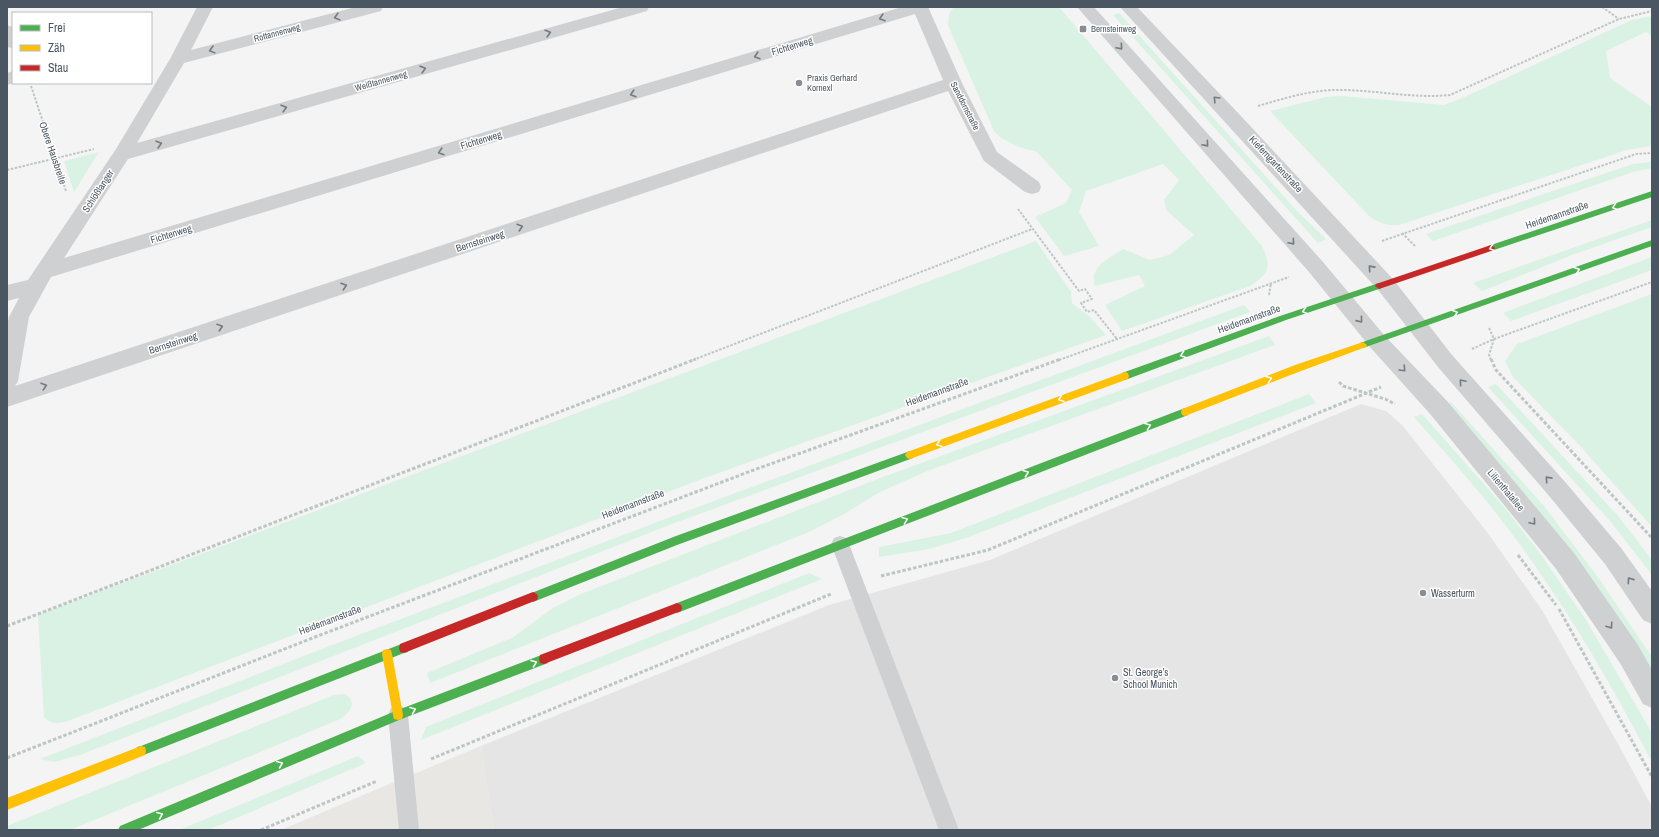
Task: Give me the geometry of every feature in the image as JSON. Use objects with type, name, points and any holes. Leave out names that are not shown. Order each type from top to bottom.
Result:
[{"type":"main road","name":"Heidemannstraße","points":[[7,804],[683,538],[1276,321],[1652,194]]},
{"type":"main road","points":[[124,830],[398,715],[1298,368],[1652,243]]},
{"type":"main road","points":[[387,654],[398,715]]},
{"type":"street","name":"Schlößlanger","points":[[7,381],[19,317],[40,279],[122,154],[178,59],[205,7]]},
{"type":"street","name":"Rottannenweg","points":[[178,59],[375,7]]},
{"type":"street","name":"Weißtannenweg","points":[[122,154],[641,7]]},
{"type":"street","name":"Sanddornstraße","points":[[919,7],[953,83],[990,156],[1032,187]]},
{"type":"street","name":"Fichtenweg","points":[[7,293],[40,279],[919,7]]},
{"type":"street","points":[[1085,7],[1342,299]]},
{"type":"street","name":"Kieferngartenstraße","points":[[1128,7],[1234,119],[1386,285],[1418,326]]},
{"type":"street","points":[[7,30],[12,42]]},
{"type":"street","name":"Bernsteinweg","points":[[7,398],[953,83]]},
{"type":"street","name":"Lilienthalallee","points":[[1342,299],[1377,341],[1439,408],[1565,561],[1629,654],[1652,695]]},
{"type":"street","points":[[1418,326],[1468,388],[1558,490],[1613,556],[1652,612]]},
{"type":"lane","points":[[840,544],[949,830]]},
{"type":"lane","points":[[398,715],[409,830]]},
{"type":"path","points":[[1602,7],[1619,19]]},
{"type":"path","points":[[1258,106],[1307,92],[1342,90],[1428,98],[1450,95],[1619,19],[1652,10]]},
{"type":"path","name":"Obere Hausbreite","points":[[30,84],[77,224]]},
{"type":"path","points":[[1402,233],[1636,154],[1652,152]]},
{"type":"path","points":[[7,170],[55,158]]},
{"type":"path","points":[[1032,187],[1018,209],[1079,291],[1085,289],[1092,299],[1081,303],[1088,312],[1094,310],[1117,340]]},
{"type":"path","points":[[7,626],[1032,229]]},
{"type":"path","points":[[1652,282],[1494,339],[1489,355],[1496,370],[1652,538]]},
{"type":"path","name":"Heidemannstraße","points":[[7,758],[315,637],[751,471],[1271,284]]},
{"type":"path","points":[[1366,393],[1386,399],[1401,408]]},
{"type":"path","points":[[1516,552],[1559,609],[1652,777]]},
{"type":"shaded area","name":"St. George’s School Munich","points":[[1361,404],[1386,411],[1402,425],[1487,532],[1542,610],[1652,807],[1652,830],[494,830],[481,746],[829,605],[990,560]]},
{"type":"shaded area","points":[[481,746],[494,830],[281,830],[368,793]]},
{"type":"green space","points":[[954,7],[1059,7],[1262,246],[1268,265],[1265,273],[1250,286],[1122,331],[1105,305],[1145,286],[1139,275],[1095,286],[1095,273],[1106,260],[1123,249],[1150,260],[1169,255],[1194,235],[1166,210],[1164,200],[1179,180],[1163,164],[1086,191],[1079,212],[1099,246],[1064,256],[1035,217],[1066,203],[1072,190],[1037,152],[1019,147],[1001,138],[994,131],[948,25],[949,14]]},
{"type":"green space","points":[[1119,13],[1297,211],[1326,239],[1318,243],[1113,15]]},
{"type":"green space","points":[[1652,16],[1652,36],[1646,32],[1606,51],[1610,78],[1652,107],[1652,146],[1627,150],[1399,225],[1383,224],[1369,216],[1270,111],[1326,97],[1342,96],[1444,105],[1632,20]]},
{"type":"green space","points":[[99,152],[74,192],[64,161]]},
{"type":"green space","points":[[1652,162],[1652,168],[1633,172],[1433,241],[1426,234],[1633,164]]},
{"type":"green space","points":[[1652,220],[1652,227],[1572,255],[1482,291],[1473,283]]},
{"type":"green space","points":[[1036,241],[1071,292],[1072,303],[1089,316],[1106,335],[710,476],[68,721],[55,723],[44,717],[38,615]]},
{"type":"green space","points":[[1652,257],[1652,270],[1511,321],[1503,313]]},
{"type":"green space","points":[[1652,294],[1652,527],[1581,447],[1513,377],[1505,361],[1517,344]]},
{"type":"green space","points":[[1244,305],[1250,312],[672,524],[80,755],[54,762],[40,759],[332,645],[668,518]]},
{"type":"green space","points":[[1269,336],[1275,345],[930,470],[880,492],[844,514],[809,532],[430,683],[427,673],[512,638],[553,608],[581,594],[883,477]]},
{"type":"green space","points":[[1496,384],[1619,517],[1652,560],[1652,575],[1610,521],[1488,387]]},
{"type":"green space","points":[[1309,394],[1316,403],[966,538],[929,549],[879,557],[879,547],[951,533]]},
{"type":"green space","points":[[1451,402],[1544,506],[1600,580],[1652,657],[1652,677],[1445,404]]},
{"type":"green space","points":[[1422,414],[1505,508],[1542,556],[1586,620],[1652,733],[1652,762],[1602,671],[1546,582],[1495,512],[1414,417]]},
{"type":"green space","points":[[809,573],[822,579],[421,740],[426,727]]},
{"type":"green space","points":[[344,694],[349,697],[352,704],[349,711],[338,720],[70,830],[7,830],[7,826],[334,695]]},
{"type":"green space","points":[[358,756],[366,763],[208,830],[179,830]]},
{"type":"traffic: fast","points":[[1491,248],[1652,194]]},
{"type":"traffic: fast","points":[[1363,345],[1652,243]]},
{"type":"traffic: fast","points":[[1125,376],[1283,318],[1379,286]]},
{"type":"traffic: fast","points":[[677,608],[1185,412]]},
{"type":"traffic: fast","points":[[533,597],[676,541],[910,455]]},
{"type":"traffic: fast","points":[[141,751],[404,648]]},
{"type":"traffic: fast","points":[[124,830],[398,715],[544,659]]},
{"type":"traffic: slow","points":[[1185,412],[1298,368],[1363,345]]},
{"type":"traffic: slow","points":[[910,455],[1125,376]]},
{"type":"traffic: slow","points":[[387,654],[398,715]]},
{"type":"traffic: slow","points":[[7,804],[141,751]]},
{"type":"traffic: jam","points":[[1379,286],[1491,248]]},
{"type":"traffic: jam","points":[[404,648],[533,597]]},
{"type":"traffic: jam","points":[[544,659],[677,608]]},
{"type":"place","name":"Bernsteinweg","points":[[1083,29]]},
{"type":"place","name":"Praxis Gerhard Kornexl","points":[[799,83]]},
{"type":"place","name":"Wasserturm","points":[[1423,593]]},
{"type":"place","name":"St. George’s School Munich","points":[[1115,678]]}]
